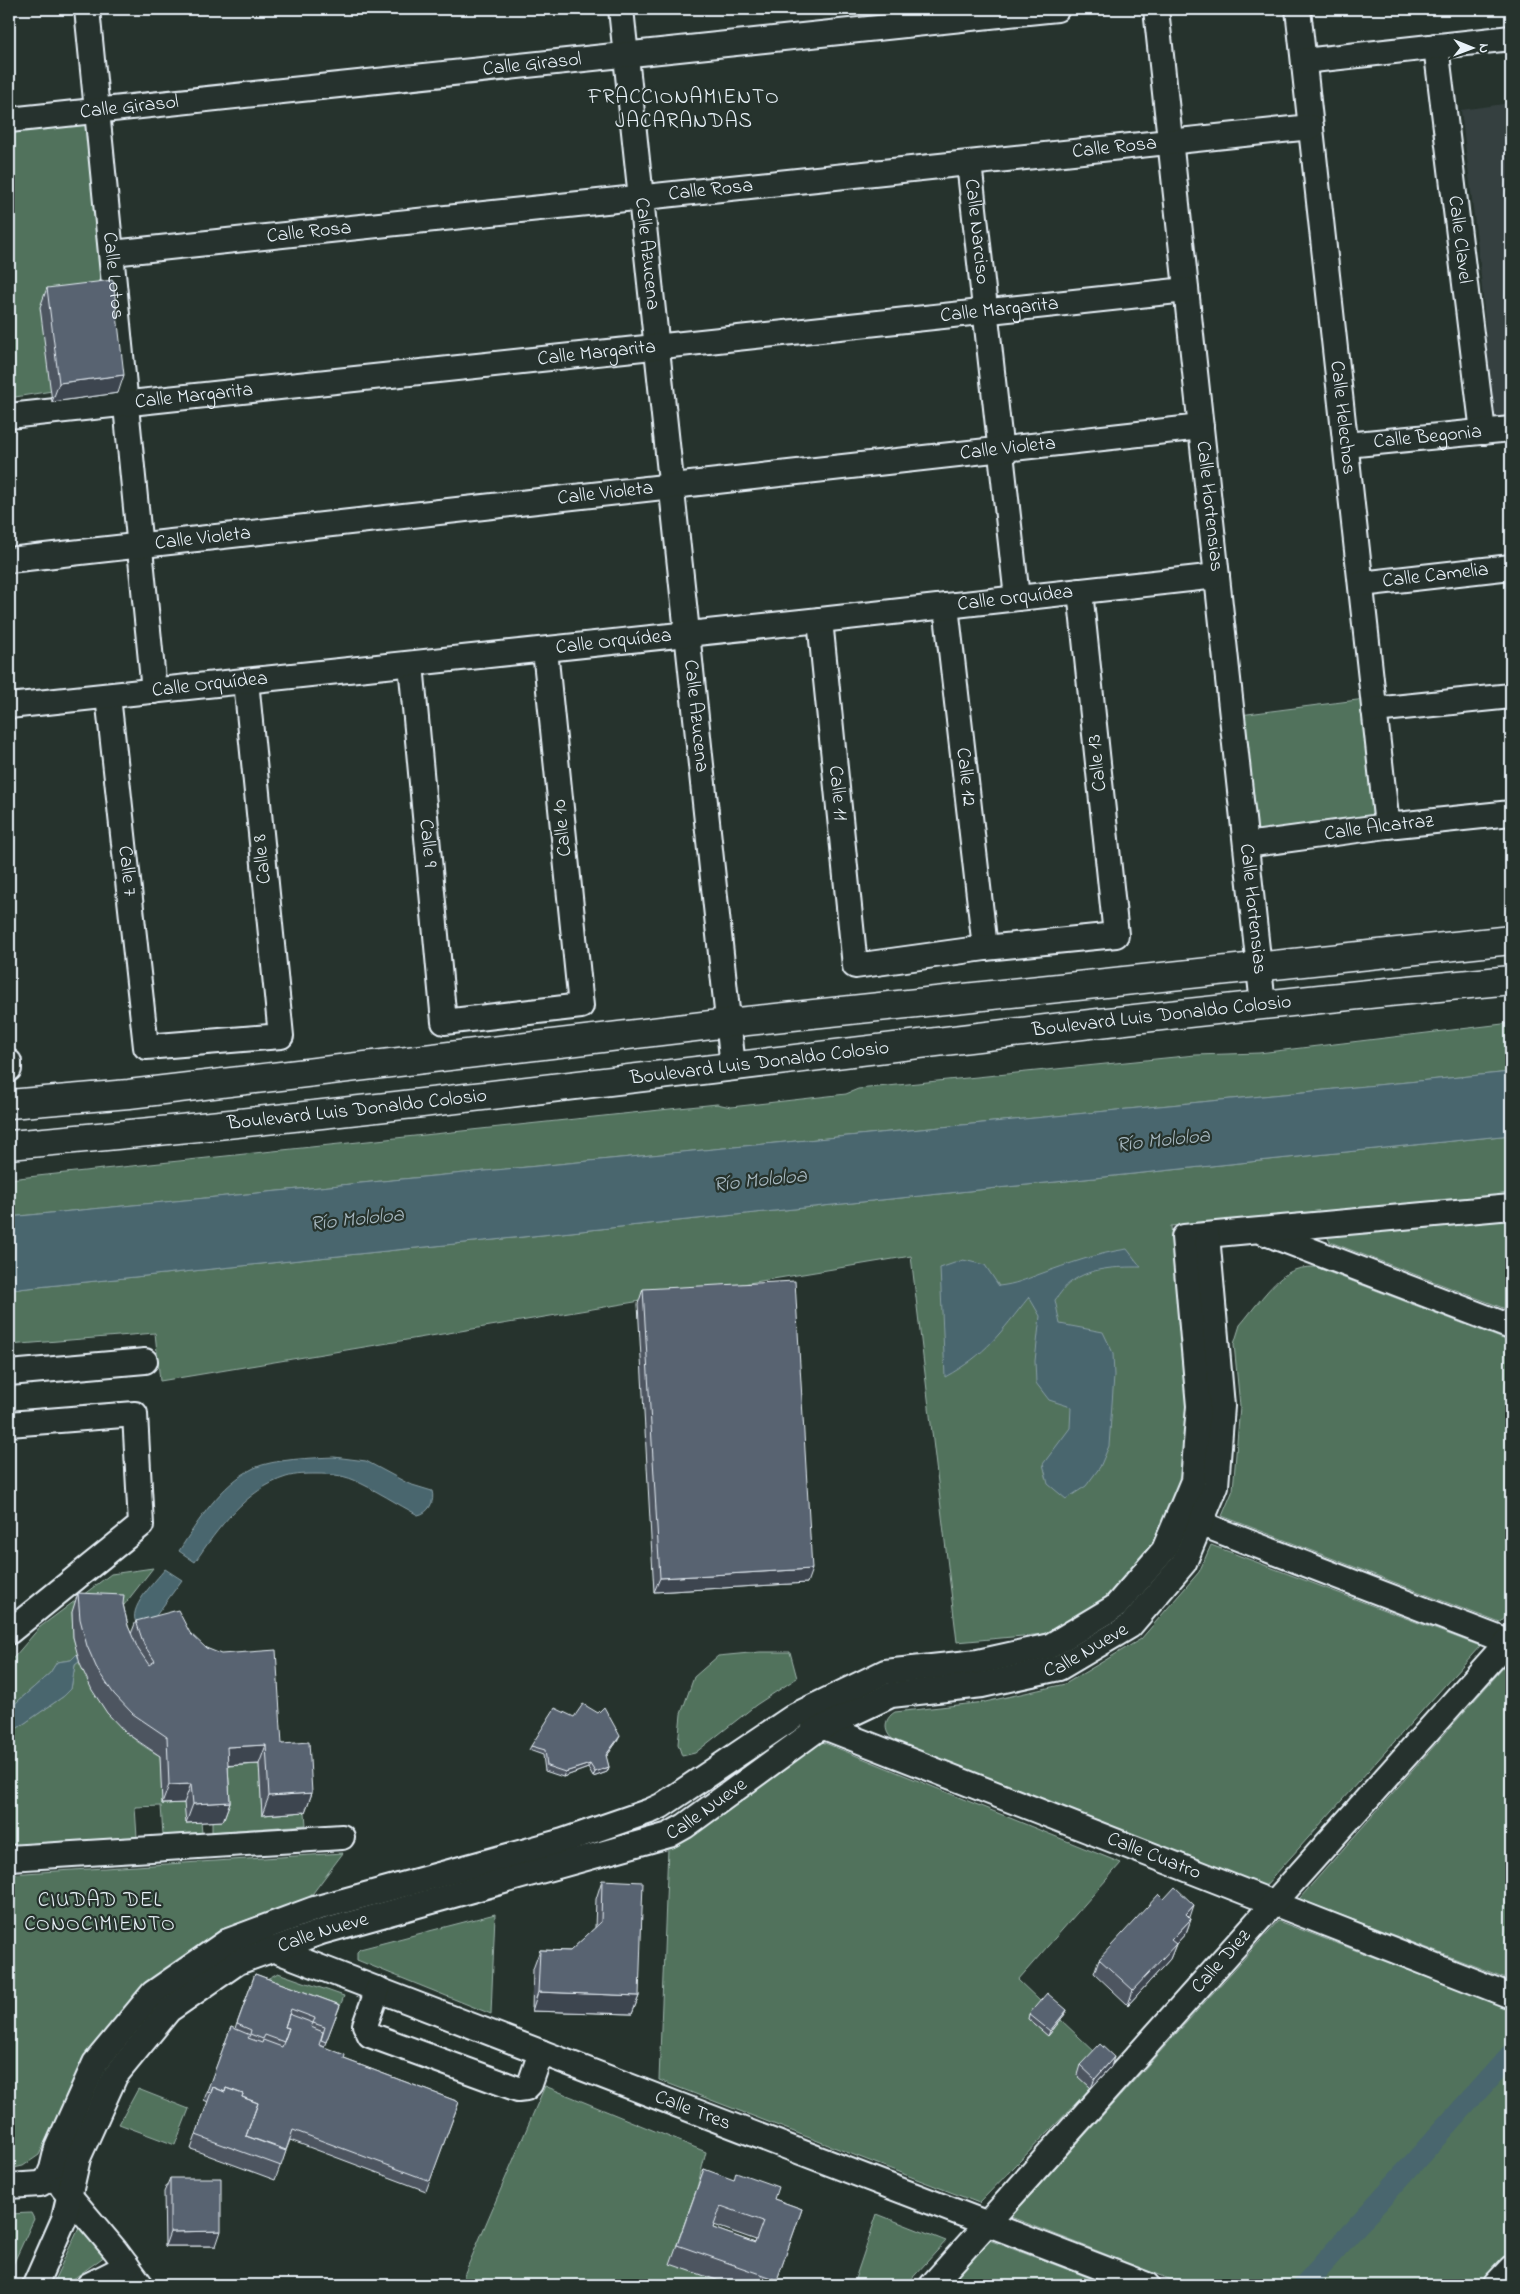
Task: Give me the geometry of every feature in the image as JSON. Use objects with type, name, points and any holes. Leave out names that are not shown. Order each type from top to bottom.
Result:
[{"type":"main road","name":"Boulevard Luis Donaldo Colosio","points":[[9,1104],[129,1094],[728,1023],[1511,940]]},
{"type":"main road","points":[[1076,1026],[1105,1008],[1246,990],[1252,984],[1259,966]]},
{"type":"main road","name":"Boulevard Luis Donaldo Colosio","points":[[9,1146],[138,1134],[1263,1005],[1511,980]]},
{"type":"street","name":"Calle Lotos","points":[[87,9],[154,691]]},
{"type":"street","name":"Calle Azucena","points":[[621,9],[733,1067]]},
{"type":"street","name":"Calle Girasol","points":[[9,120],[1057,9]]},
{"type":"street","name":"Calle Hortensias","points":[[1156,9],[1263,1005]]},
{"type":"street","name":"Calle Helechos","points":[[1298,9],[1387,826]]},
{"type":"street","points":[[1304,61],[1511,38]]},
{"type":"street","name":"Calle Clavel","points":[[1436,46],[1484,432]]},
{"type":"street","name":"Calle Rosa","points":[[112,253],[1311,127]]},
{"type":"street","name":"Calle Narciso","points":[[969,163],[1017,598]]},
{"type":"street","name":"Calle Margarita","points":[[9,416],[1186,290]]},
{"type":"street","name":"Calle Violeta","points":[[9,560],[1201,427]]},
{"type":"street","name":"Calle Begonia","points":[[1346,445],[1511,429]]},
{"type":"street","name":"Calle Camelia","points":[[1361,584],[1511,566]]},
{"type":"street","name":"Calle Orquídea","points":[[9,706],[545,650],[1217,576]]},
{"type":"street","name":"Calle 13","points":[[986,948],[1116,935],[1080,591]]},
{"type":"street","name":"Calle 12","points":[[946,606],[986,948]]},
{"type":"street","name":"Calle 11","points":[[820,620],[855,966],[986,948]]},
{"type":"street","name":"Calle 10","points":[[444,1022],[581,1006],[545,650]]},
{"type":"street","name":"Calle 9","points":[[411,664],[444,1022]]},
{"type":"street","name":"Calle 8","points":[[146,1047],[281,1036],[246,681]]},
{"type":"street","name":"Calle 7","points":[[108,696],[146,1047]]},
{"type":"street","points":[[1374,710],[1511,696]]},
{"type":"street","name":"Calle Alcatraz","points":[[1246,845],[1387,826],[1511,813]]},
{"type":"street","points":[[1196,1236],[1511,1206]]},
{"type":"street","points":[[1258,1230],[1511,1327]]},
{"type":"street","name":"Calle Nueve","points":[[50,2173],[56,2148],[95,2063],[153,1993],[228,1941],[314,1909],[563,1841],[661,1806],[796,1715],[885,1672],[978,1662],[1050,1646],[1115,1607],[1164,1550],[1193,1480],[1199,1406],[1196,1236]]},
{"type":"street","name":"Calle Nueve","points":[[35,2285],[64,2219],[78,2158],[115,2076],[169,2010],[238,1962],[321,1932],[669,1835],[685,1826],[815,1731],[891,1695],[982,1685],[1059,1668],[1130,1626],[1184,1563],[1216,1486],[1222,1406],[1196,1236]]},
{"type":"street","points":[[9,1373],[145,1361]]},
{"type":"street","points":[[9,1424],[135,1414],[141,1524],[9,1632]]},
{"type":"street","points":[[1179,1515],[1510,1641]]},
{"type":"street","name":"Calle Diez","points":[[932,2285],[1510,1641]]},
{"type":"street","name":"Calle Cuatro","points":[[796,1715],[823,1728],[1511,1996]]},
{"type":"street","points":[[9,1858],[342,1837]]},
{"type":"street","name":"Calle Tres","points":[[240,1936],[1147,2285]]},
{"type":"street","points":[[378,1989],[365,2025],[370,2035],[518,2089],[526,2088],[530,2084],[541,2052]]},
{"type":"street","points":[[9,2186],[40,2184],[47,2180],[50,2173],[141,2285]]},
{"type":"street","points":[[89,2285],[127,2266]]},
{"type":"street","points":[[1495,2285],[1511,2268]]},
{"type":"shaded area","points":[[1511,103],[1511,416],[1493,418],[1480,264],[1461,110]]},
{"type":"green space","points":[[87,122],[105,298],[52,391],[9,398],[9,132]]},
{"type":"green space","points":[[1373,698],[1387,826],[1246,845],[1232,716]]},
{"type":"green space","points":[[1511,1023],[1511,1072],[9,1217],[9,1179],[717,1104],[731,1107],[846,1094],[858,1089],[1195,1055],[1259,1053]]},
{"type":"green space","points":[[1511,1135],[1511,1196],[1171,1226],[1186,1406],[1181,1477],[1153,1543],[1107,1597],[1045,1634],[957,1642],[911,1256],[160,1381],[155,1333],[9,1345],[9,1290]]},
{"type":"green space","points":[[1511,1219],[1511,1311],[1330,1242],[1327,1236],[1331,1232]]},
{"type":"green space","points":[[1315,1267],[1511,1342],[1511,1611],[1500,1623],[1222,1516],[1233,1490],[1240,1406],[1234,1344],[1240,1325],[1282,1277],[1295,1270]]},
{"type":"green space","points":[[1211,1545],[1480,1646],[1265,1886],[895,1741],[888,1734],[886,1726],[888,1718],[895,1712],[985,1702],[1065,1684],[1141,1639],[1199,1572]]},
{"type":"green space","points":[[153,1568],[117,1614],[72,1612],[73,1637],[78,1653],[71,1660],[57,1662],[50,1673],[9,1709],[9,1663],[40,1627],[111,1574]]},
{"type":"green space","points":[[760,1652],[790,1652],[797,1678],[756,1705],[695,1753],[682,1756],[678,1744],[681,1714],[694,1677],[718,1656]]},
{"type":"green space","points":[[1511,1659],[1511,1980],[1299,1899]]},
{"type":"green space","points":[[80,1661],[111,1716],[131,1737],[160,1756],[163,1804],[184,1803],[201,1822],[202,1833],[163,1835],[161,1806],[135,1807],[137,1837],[9,1845],[9,1734],[64,1696],[71,1689],[75,1665]]},
{"type":"green space","points":[[820,1741],[1121,1863],[1018,1980],[1041,2002],[1028,2019],[1048,2036],[1061,2020],[1096,2053],[1077,2074],[1091,2088],[979,2203],[659,2080],[668,1848]]},
{"type":"green space","points":[[259,1764],[262,1815],[305,1812],[306,1825],[212,1832],[220,1766]]},
{"type":"green space","points":[[343,1853],[310,1897],[222,1929],[144,1984],[84,2057],[39,2155],[23,2166],[9,2169],[9,1874]]},
{"type":"green space","points":[[495,1914],[491,2014],[357,1960],[357,1952],[360,1949]]},
{"type":"green space","points":[[1278,1921],[1511,2009],[1511,2249],[1479,2285],[1184,2285],[1011,2217]]},
{"type":"green space","points":[[278,1973],[344,1996],[335,2019],[250,1988]]},
{"type":"green space","points":[[545,2086],[706,2152],[697,2188],[671,2263],[731,2285],[464,2285],[464,2275]]},
{"type":"green space","points":[[138,2089],[189,2109],[175,2145],[119,2124]]},
{"type":"green space","points":[[31,2213],[34,2219],[9,2273],[9,2214]]},
{"type":"green space","points":[[877,2214],[946,2241],[906,2285],[853,2285]]},
{"type":"green space","points":[[79,2227],[105,2256],[65,2285],[52,2285]]},
{"type":"green space","points":[[989,2240],[1109,2285],[948,2285]]},
{"type":"water","name":"Río Mololoa","points":[[1511,1072],[1511,1135],[9,1290],[9,1217]]},
{"type":"water","points":[[1127,1249],[1141,1267],[1114,1268],[1087,1273],[1069,1284],[1055,1300],[1060,1324],[1103,1332],[1113,1353],[1114,1376],[1109,1446],[1100,1467],[1086,1486],[1066,1499],[1048,1484],[1043,1464],[1070,1428],[1071,1407],[1049,1400],[1036,1383],[1035,1361],[1040,1316],[1029,1297],[992,1342],[972,1360],[945,1377],[940,1268],[963,1260],[985,1265],[999,1286],[1020,1282],[1061,1266],[1094,1256]]},
{"type":"water","points":[[334,1457],[366,1461],[409,1484],[432,1491],[433,1499],[430,1506],[425,1512],[418,1515],[349,1478],[327,1474],[294,1475],[272,1483],[246,1500],[213,1536],[195,1562],[179,1551],[211,1504],[242,1475],[254,1468],[272,1463]]},
{"type":"water","points":[[165,1569],[182,1580],[155,1617],[137,1624],[135,1611],[138,1603]]},
{"type":"water","points":[[78,1653],[80,1661],[75,1665],[71,1689],[64,1696],[9,1734],[9,1709],[50,1673],[57,1662],[71,1660]]},
{"type":"building","points":[[113,280],[124,375],[59,383],[47,288]]},
{"type":"building","points":[[795,1281],[812,1569],[660,1578],[643,1289]]},
{"type":"building","points":[[78,1593],[124,1595],[123,1604],[128,1626],[138,1649],[149,1665],[155,1661],[144,1645],[136,1621],[178,1610],[190,1633],[206,1648],[221,1654],[276,1650],[282,1744],[309,1742],[312,1793],[269,1796],[266,1745],[227,1747],[230,1802],[193,1804],[191,1784],[169,1785],[167,1737],[133,1714],[114,1694],[98,1671],[87,1646],[80,1619]]},
{"type":"building","points":[[583,1704],[598,1713],[604,1707],[620,1736],[606,1755],[609,1767],[595,1772],[590,1764],[565,1772],[547,1766],[545,1750],[531,1746],[555,1708],[574,1717]]},
{"type":"building","points":[[602,1880],[643,1882],[639,1996],[538,1992],[540,1950],[570,1951],[601,1922]]},
{"type":"building","points":[[1175,1887],[1194,1905],[1186,1914],[1191,1919],[1171,1940],[1176,1944],[1133,1990],[1099,1959],[1159,1894],[1164,1899]]},
{"type":"building","points":[[255,1974],[340,2005],[326,2042],[321,2040],[325,2027],[313,2023],[315,2018],[291,2009],[285,2027],[289,2028],[284,2042],[265,2035],[263,2039],[250,2034],[251,2030],[237,2024]]},
{"type":"building","points":[[1047,1993],[1067,2010],[1050,2031],[1029,2014]]},
{"type":"building","points":[[289,2014],[313,2023],[311,2027],[323,2032],[319,2045],[345,2055],[344,2059],[459,2102],[430,2181],[293,2130],[286,2150],[246,2136],[258,2103],[242,2097],[243,2094],[226,2088],[225,2092],[213,2087],[211,2092],[207,2091],[231,2027],[250,2035],[248,2038],[262,2043],[263,2040],[282,2047],[289,2028],[285,2027]]},
{"type":"building","points":[[1100,2044],[1114,2057],[1095,2079],[1080,2065]]},
{"type":"building","points":[[213,2087],[225,2092],[226,2088],[243,2094],[242,2097],[258,2103],[246,2136],[286,2151],[281,2166],[196,2135]]},
{"type":"building","points":[[704,2169],[734,2180],[736,2172],[778,2187],[774,2199],[802,2209],[777,2280],[677,2245]],"holes":[[[721,2206],[763,2221],[755,2243],[713,2228]]]},
{"type":"building","points":[[170,2178],[221,2178],[221,2231],[170,2232]]},
{"type":"waterway","points":[[1304,2285],[1511,2054]]},
{"type":"district","name":"FRACCIONAMIENTO JACARANDAS","points":[[684,110]]},
{"type":"district","name":"CIUDAD DEL CONOCIMIENTO","points":[[100,1913]]}]
